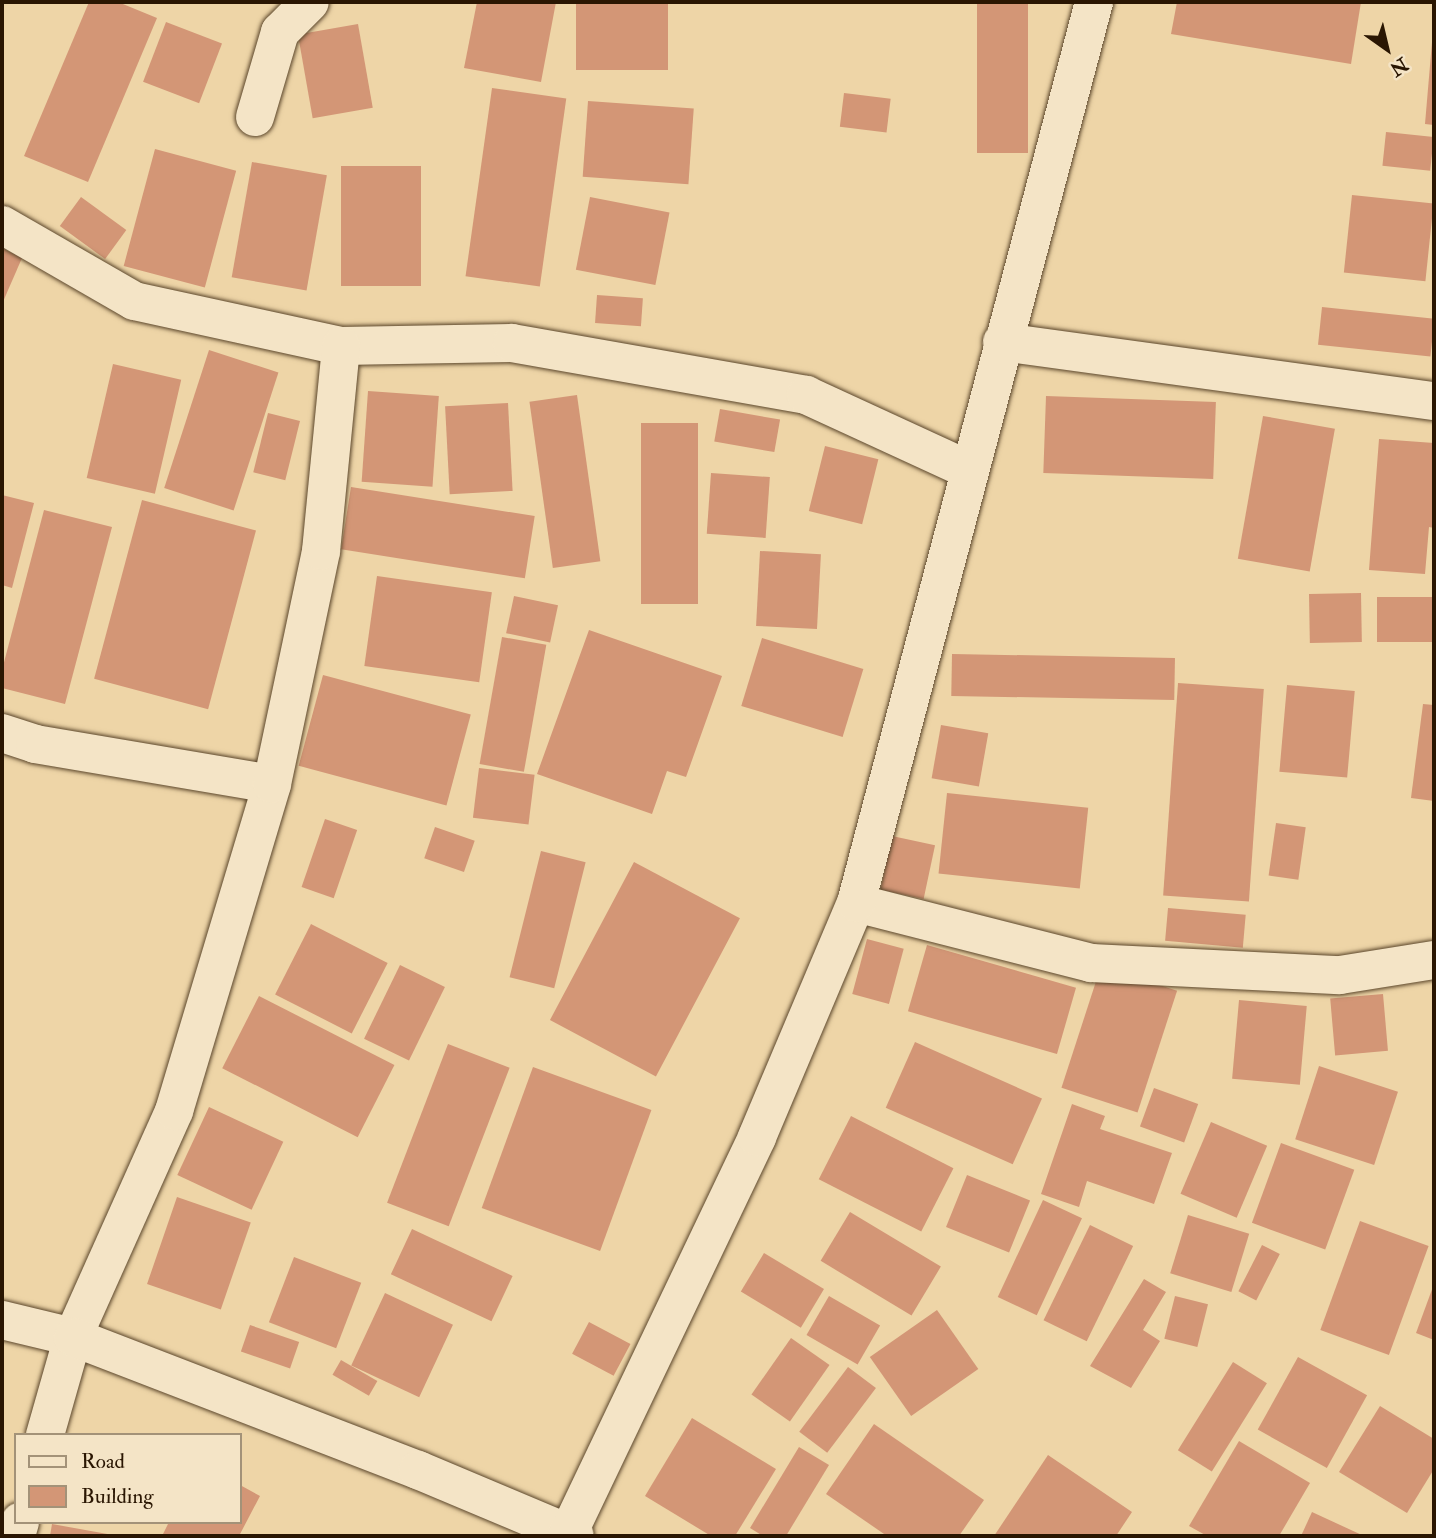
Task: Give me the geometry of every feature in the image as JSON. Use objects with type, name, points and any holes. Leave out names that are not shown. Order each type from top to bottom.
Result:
[{"type":"street","points":[[255,117],[280,32],[310,2]]},
{"type":"street","points":[[2,1320],[73,1337],[418,1470],[570,1535],[757,1138],[856,903],[1002,342],[1094,2]]},
{"type":"street","points":[[2,225],[134,301],[341,346],[512,343],[806,394],[969,470]]},
{"type":"street","points":[[1002,342],[1434,401]]},
{"type":"street","points":[[46,1433],[73,1337],[174,1111],[272,784],[321,551],[341,346]]},
{"type":"street","points":[[2,733],[35,744],[272,784]]},
{"type":"street","points":[[856,903],[1091,963],[1340,975],[1434,960]]},
{"type":"building","points":[[89,2],[118,2],[157,18],[88,182],[24,156]]},
{"type":"building","points":[[477,2],[556,2],[541,82],[464,68]]},
{"type":"building","points":[[576,2],[668,2],[668,70],[576,70]]},
{"type":"building","points":[[977,2],[1028,2],[1028,153],[977,153]]},
{"type":"building","points":[[1177,2],[1361,2],[1351,64],[1171,34]]},
{"type":"building","points":[[166,22],[222,44],[199,103],[143,82]]},
{"type":"building","points":[[358,24],[373,108],[313,118],[298,35]]},
{"type":"building","points":[[1434,42],[1434,125],[1425,124]]},
{"type":"building","points":[[492,88],[566,98],[540,287],[466,276]]},
{"type":"building","points":[[844,93],[891,99],[887,132],[840,127]]},
{"type":"building","points":[[588,101],[694,108],[688,184],[583,177]]},
{"type":"building","points":[[1386,132],[1434,137],[1430,171],[1382,166]]},
{"type":"building","points":[[155,149],[236,171],[205,288],[124,266]]},
{"type":"building","points":[[252,162],[327,175],[307,290],[232,277]]},
{"type":"building","points":[[341,166],[421,166],[421,286],[341,286]]},
{"type":"building","points":[[1352,195],[1434,204],[1425,281],[1344,273]]},
{"type":"building","points":[[81,197],[126,230],[105,259],[60,226]]},
{"type":"building","points":[[590,197],[670,212],[655,285],[576,270]]},
{"type":"building","points":[[2,248],[22,258],[2,304]]},
{"type":"building","points":[[597,295],[643,298],[641,326],[595,323]]},
{"type":"building","points":[[1322,307],[1434,319],[1430,357],[1318,345]]},
{"type":"building","points":[[209,350],[278,373],[234,510],[164,488]]},
{"type":"building","points":[[113,364],[181,380],[155,494],[87,478]]},
{"type":"building","points":[[368,391],[439,396],[432,487],[362,482]]},
{"type":"building","points":[[577,395],[600,561],[553,568],[529,402]]},
{"type":"building","points":[[1046,396],[1216,402],[1213,479],[1043,473]]},
{"type":"building","points":[[508,403],[513,491],[450,494],[445,406]]},
{"type":"building","points":[[720,409],[780,420],[774,452],[714,441]]},
{"type":"building","points":[[268,413],[300,421],[285,480],[253,472]]},
{"type":"building","points":[[1263,416],[1335,429],[1310,571],[1238,559]]},
{"type":"building","points":[[641,423],[698,423],[698,604],[641,604]]},
{"type":"building","points":[[1379,439],[1434,443],[1434,528],[1429,527],[1425,574],[1369,570]]},
{"type":"building","points":[[825,446],[878,459],[862,524],[809,511]]},
{"type":"building","points":[[711,473],[770,477],[766,538],[707,534]]},
{"type":"building","points":[[351,487],[535,516],[525,578],[341,549]]},
{"type":"building","points":[[2,495],[34,503],[12,588],[2,585]]},
{"type":"building","points":[[142,500],[256,531],[208,709],[94,679]]},
{"type":"building","points":[[44,510],[112,527],[65,704],[2,688],[2,670]]},
{"type":"building","points":[[760,551],[821,554],[817,629],[756,626]]},
{"type":"building","points":[[377,576],[492,592],[479,682],[364,666]]},
{"type":"building","points":[[1361,593],[1362,642],[1310,643],[1309,594]]},
{"type":"building","points":[[514,596],[558,605],[550,643],[506,633]]},
{"type":"building","points":[[1377,597],[1434,597],[1434,642],[1377,642]]},
{"type":"building","points":[[589,630],[722,676],[686,777],[667,771],[652,814],[537,774]]},
{"type":"building","points":[[502,637],[546,645],[524,772],[480,764]]},
{"type":"building","points":[[762,638],[863,669],[843,737],[741,706]]},
{"type":"building","points":[[952,654],[1175,658],[1174,700],[951,696]]},
{"type":"building","points":[[323,675],[471,715],[446,805],[299,766]]},
{"type":"building","points":[[1178,683],[1264,689],[1249,901],[1163,895]]},
{"type":"building","points":[[1287,685],[1355,691],[1347,778],[1279,772]]},
{"type":"building","points":[[1423,704],[1434,705],[1434,801],[1411,798]]},
{"type":"building","points":[[941,725],[988,733],[979,787],[932,778]]},
{"type":"building","points":[[479,768],[535,775],[528,824],[473,818]]},
{"type":"building","points":[[947,793],[1088,808],[1080,888],[939,874]]},
{"type":"building","points":[[325,819],[357,830],[334,898],[302,887]]},
{"type":"building","points":[[1276,823],[1306,827],[1298,880],[1269,875]]},
{"type":"building","points":[[435,827],[475,841],[464,872],[424,858]]},
{"type":"building","points":[[892,836],[935,845],[924,899],[881,890]]},
{"type":"building","points":[[541,851],[586,862],[554,988],[510,977]]},
{"type":"building","points":[[634,862],[740,918],[656,1076],[550,1020]]},
{"type":"building","points":[[1168,908],[1246,915],[1243,948],[1165,941]]},
{"type":"building","points":[[311,924],[388,963],[352,1033],[275,994]]},
{"type":"building","points":[[867,939],[904,949],[889,1004],[852,994]]},
{"type":"building","points":[[927,945],[1076,988],[1057,1054],[908,1011]]},
{"type":"building","points":[[400,965],[445,987],[409,1061],[364,1039]]},
{"type":"building","points":[[1101,966],[1177,991],[1138,1112],[1061,1088]]},
{"type":"building","points":[[1383,994],[1388,1051],[1335,1055],[1330,999]]},
{"type":"building","points":[[259,996],[394,1065],[358,1137],[222,1068]]},
{"type":"building","points":[[1239,1000],[1307,1006],[1300,1085],[1232,1079]]},
{"type":"building","points":[[915,1042],[1042,1099],[1013,1164],[886,1108]]},
{"type":"building","points":[[448,1044],[510,1068],[449,1226],[387,1203]]},
{"type":"building","points":[[1319,1066],[1398,1092],[1374,1165],[1295,1139]]},
{"type":"building","points":[[533,1067],[651,1110],[600,1251],[482,1208]]},
{"type":"building","points":[[1154,1088],[1198,1104],[1184,1143],[1140,1127]]},
{"type":"building","points":[[1072,1104],[1105,1116],[1100,1129],[1172,1153],[1154,1204],[1087,1181],[1079,1207],[1041,1194]]},
{"type":"building","points":[[209,1107],[283,1142],[252,1210],[177,1175]]},
{"type":"building","points":[[851,1116],[953,1168],[921,1231],[819,1179]]},
{"type":"building","points":[[1211,1122],[1267,1146],[1237,1218],[1181,1194]]},
{"type":"building","points":[[1281,1143],[1354,1170],[1325,1250],[1252,1223]]},
{"type":"building","points":[[967,1175],[1030,1200],[1009,1252],[946,1227]]},
{"type":"building","points":[[177,1197],[251,1222],[221,1309],[147,1284]]},
{"type":"building","points":[[1043,1200],[1082,1218],[1037,1315],[998,1297]]},
{"type":"building","points":[[850,1212],[941,1267],[912,1315],[821,1261]]},
{"type":"building","points":[[1188,1215],[1249,1234],[1231,1292],[1170,1273]]},
{"type":"building","points":[[1360,1221],[1429,1246],[1389,1355],[1320,1330]]},
{"type":"building","points":[[1090,1225],[1133,1246],[1087,1341],[1044,1320]]},
{"type":"building","points":[[412,1229],[513,1276],[491,1321],[391,1274]]},
{"type":"building","points":[[1262,1245],[1280,1254],[1256,1300],[1238,1291]]},
{"type":"building","points":[[764,1253],[824,1289],[801,1328],[741,1292]]},
{"type":"building","points":[[294,1257],[361,1283],[336,1348],[269,1322]]},
{"type":"building","points":[[1144,1279],[1166,1292],[1143,1330],[1160,1341],[1131,1388],[1090,1366]]},
{"type":"building","points":[[1434,1284],[1434,1340],[1416,1333]]},
{"type":"building","points":[[385,1293],[453,1325],[419,1397],[351,1366]]},
{"type":"building","points":[[829,1296],[880,1326],[858,1364],[806,1335]]},
{"type":"building","points":[[1175,1296],[1208,1304],[1197,1347],[1164,1339]]},
{"type":"building","points":[[937,1310],[978,1369],[911,1416],[870,1357]]},
{"type":"building","points":[[589,1322],[630,1344],[614,1376],[572,1354]]},
{"type":"building","points":[[250,1325],[299,1342],[290,1368],[241,1351]]},
{"type":"building","points":[[791,1338],[830,1365],[790,1421],[751,1395]]},
{"type":"building","points":[[1298,1357],[1367,1395],[1327,1468],[1258,1430]]},
{"type":"building","points":[[341,1360],[377,1381],[369,1396],[332,1375]]},
{"type":"building","points":[[1233,1362],[1267,1383],[1212,1471],[1178,1450]]},
{"type":"building","points":[[848,1367],[876,1388],[827,1453],[799,1432]]},
{"type":"building","points":[[1380,1406],[1434,1439],[1434,1469],[1407,1513],[1339,1472]]},
{"type":"building","points":[[692,1418],[776,1469],[735,1536],[711,1536],[645,1496]]},
{"type":"building","points":[[874,1424],[984,1500],[959,1536],[887,1536],[826,1494]]},
{"type":"building","points":[[1239,1441],[1310,1483],[1279,1536],[1207,1536],[1189,1526]]},
{"type":"building","points":[[799,1447],[829,1465],[786,1536],[763,1536],[750,1528]]},
{"type":"building","points":[[1048,1455],[1132,1512],[1116,1536],[994,1536]]},
{"type":"building","points":[[242,1486],[260,1496],[239,1536],[162,1536],[168,1524],[242,1524]]},
{"type":"building","points":[[1312,1512],[1364,1536],[1301,1536]]},
{"type":"building","points":[[52,1524],[113,1535],[113,1536],[50,1536]]}]
